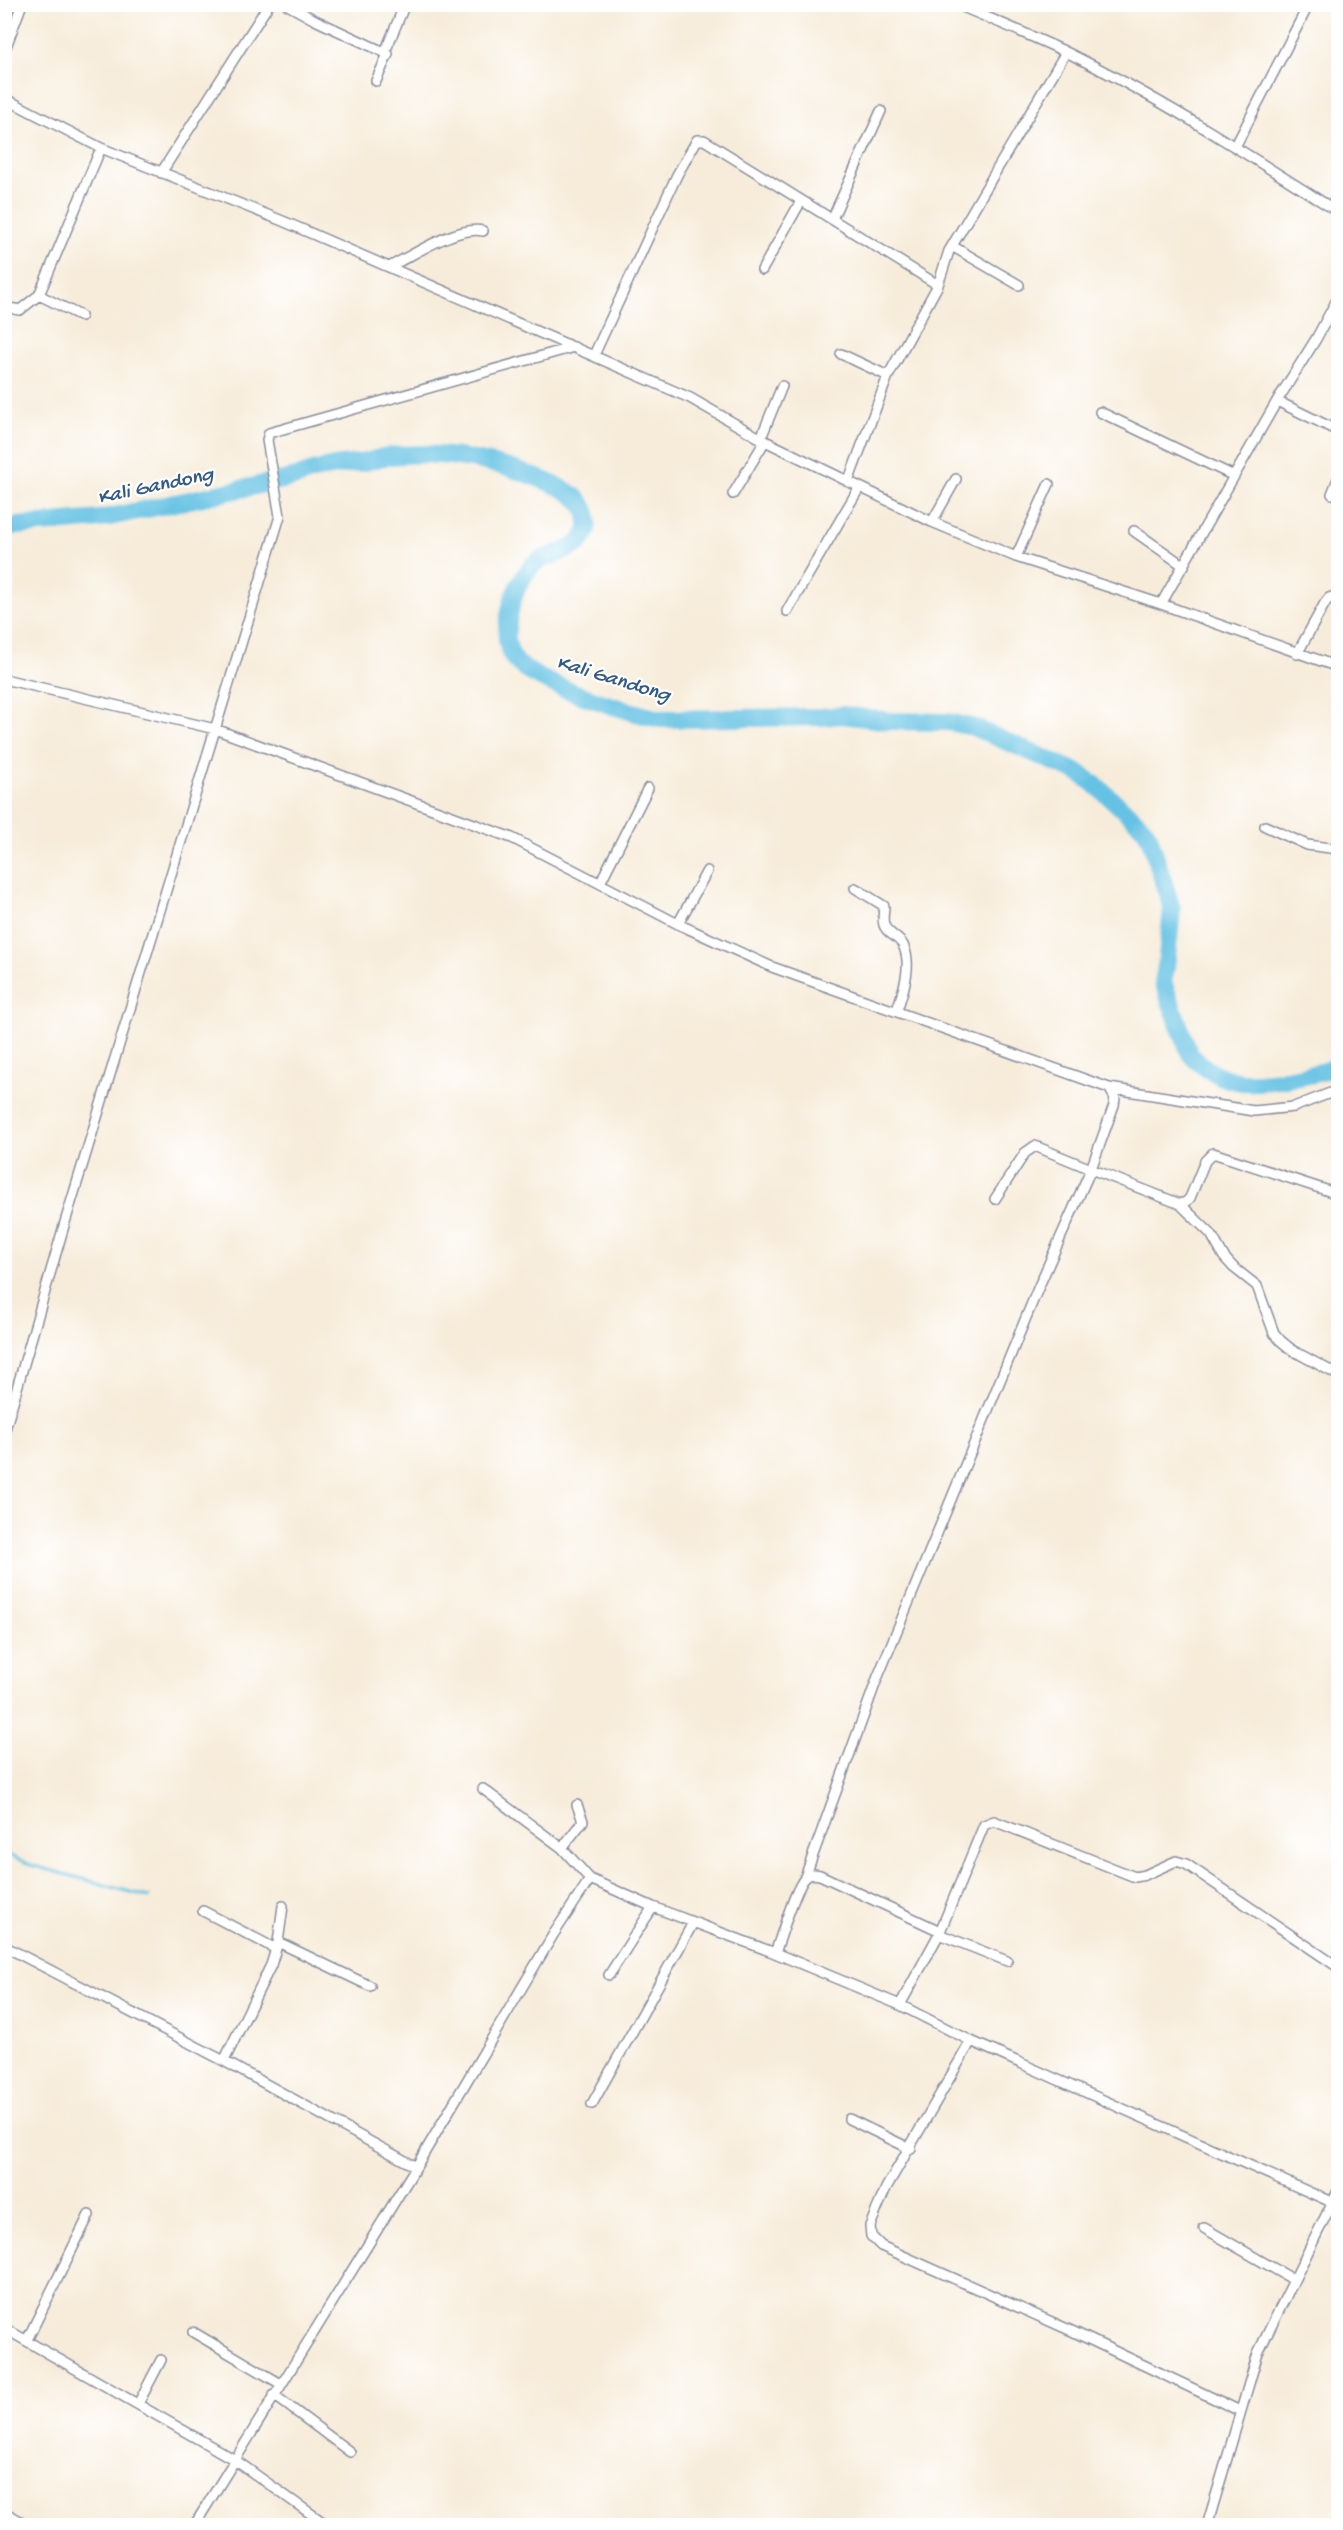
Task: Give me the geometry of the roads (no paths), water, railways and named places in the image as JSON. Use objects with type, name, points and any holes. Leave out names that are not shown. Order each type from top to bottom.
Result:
[{"type":"street","points":[[4,52],[22,4]]},
{"type":"street","points":[[161,173],[269,4]]},
{"type":"street","points":[[286,4],[388,54],[376,81]]},
{"type":"street","points":[[385,52],[405,4]]},
{"type":"street","points":[[956,4],[1066,52],[1235,147],[1338,212]]},
{"type":"street","points":[[1235,147],[1309,4]]},
{"type":"street","points":[[848,482],[888,376],[938,285],[952,246],[1066,52]]},
{"type":"street","points":[[4,98],[101,148],[285,222],[690,398],[763,439],[932,522],[1016,557],[1161,604],[1338,667]]},
{"type":"street","points":[[832,219],[881,111]]},
{"type":"street","points":[[594,355],[677,175],[697,140],[704,140],[938,285]]},
{"type":"street","points":[[4,307],[20,310],[39,296],[101,148]]},
{"type":"street","points":[[762,270],[801,201]]},
{"type":"street","points":[[390,267],[455,234],[473,228],[483,231]]},
{"type":"street","points":[[952,246],[1019,285]]},
{"type":"street","points":[[39,296],[81,316]]},
{"type":"street","points":[[1161,604],[1338,298]]},
{"type":"street","points":[[4,1433],[63,1229],[279,516],[268,435],[275,429],[574,347]]},
{"type":"street","points":[[841,354],[888,376]]},
{"type":"street","points":[[733,494],[763,439],[782,386]]},
{"type":"street","points":[[1277,401],[1338,431]]},
{"type":"street","points":[[1100,412],[1234,476]]},
{"type":"street","points":[[932,522],[956,479]]},
{"type":"street","points":[[1332,494],[1338,479]]},
{"type":"street","points":[[1016,557],[1049,484]]},
{"type":"street","points":[[787,611],[859,488]]},
{"type":"street","points":[[1134,531],[1184,566]]},
{"type":"street","points":[[1297,654],[1325,603],[1334,595],[1338,595]]},
{"type":"street","points":[[4,679],[214,729],[512,838],[678,924],[772,967],[1109,1088],[1254,1111],[1294,1107],[1338,1090]]},
{"type":"street","points":[[600,883],[648,788]]},
{"type":"street","points":[[1265,826],[1307,845],[1338,849]]},
{"type":"street","points":[[678,924],[707,871]]},
{"type":"street","points":[[855,888],[884,906],[885,928],[902,943],[906,952],[906,980],[897,1010]]},
{"type":"street","points":[[776,1953],[877,1678],[1039,1286],[1091,1169],[1114,1105],[1115,1098],[1109,1088]]},
{"type":"street","points":[[995,1199],[1025,1153],[1035,1146],[1180,1204],[1211,1233],[1224,1257],[1233,1267],[1257,1286],[1270,1323],[1281,1341],[1292,1350],[1338,1375]]},
{"type":"street","points":[[1180,1204],[1190,1198],[1205,1161],[1214,1153],[1338,1194]]},
{"type":"street","points":[[483,1789],[562,1848],[590,1880],[693,1923],[776,1953],[900,2005],[971,2041],[1336,2204]]},
{"type":"street","points":[[562,1848],[583,1821],[577,1805]]},
{"type":"street","points":[[900,2005],[939,1932],[984,1826],[994,1821],[1135,1877],[1176,1861],[1186,1863],[1338,1967]]},
{"type":"street","points":[[805,1877],[811,1874],[820,1875],[939,1932],[1007,1961]]},
{"type":"street","points":[[194,2526],[416,2167],[553,1935],[590,1880]]},
{"type":"street","points":[[224,2061],[271,1965],[277,1946],[283,1906]]},
{"type":"street","points":[[609,1975],[653,1907]]},
{"type":"street","points":[[203,1911],[369,1986]]},
{"type":"street","points":[[592,2104],[693,1923]]},
{"type":"street","points":[[4,1946],[224,2061],[416,2167]]},
{"type":"street","points":[[971,2041],[911,2149],[886,2188],[870,2226],[872,2236],[881,2246],[1074,2332],[1240,2411]]},
{"type":"street","points":[[849,2119],[911,2149]]},
{"type":"street","points":[[1207,2526],[1258,2353],[1293,2280],[1336,2204],[1338,2191]]},
{"type":"street","points":[[27,2340],[89,2215]]},
{"type":"street","points":[[1204,2228],[1293,2280]]},
{"type":"street","points":[[4,2328],[235,2460],[328,2526]]},
{"type":"street","points":[[193,2332],[281,2384]]},
{"type":"street","points":[[138,2404],[161,2360]]},
{"type":"street","points":[[274,2395],[350,2452]]},
{"type":"street","points":[[4,2512],[29,2526]]},
{"type":"waterway","name":"Kali Gandong","points":[[4,527],[100,519],[297,477],[327,467],[390,456],[429,455],[469,459],[508,468],[545,481],[574,496],[584,507],[588,522],[581,540],[574,546],[534,564],[517,588],[510,609],[507,636],[512,656],[521,666],[536,676],[580,695],[660,719],[842,715],[890,721],[948,722],[973,727],[1079,773],[1142,826],[1149,836],[1172,909],[1163,982],[1190,1054],[1213,1072],[1242,1082],[1291,1078],[1318,1073],[1338,1066]]},
{"type":"waterway","points":[[4,1853],[31,1865],[149,1897]]}]
